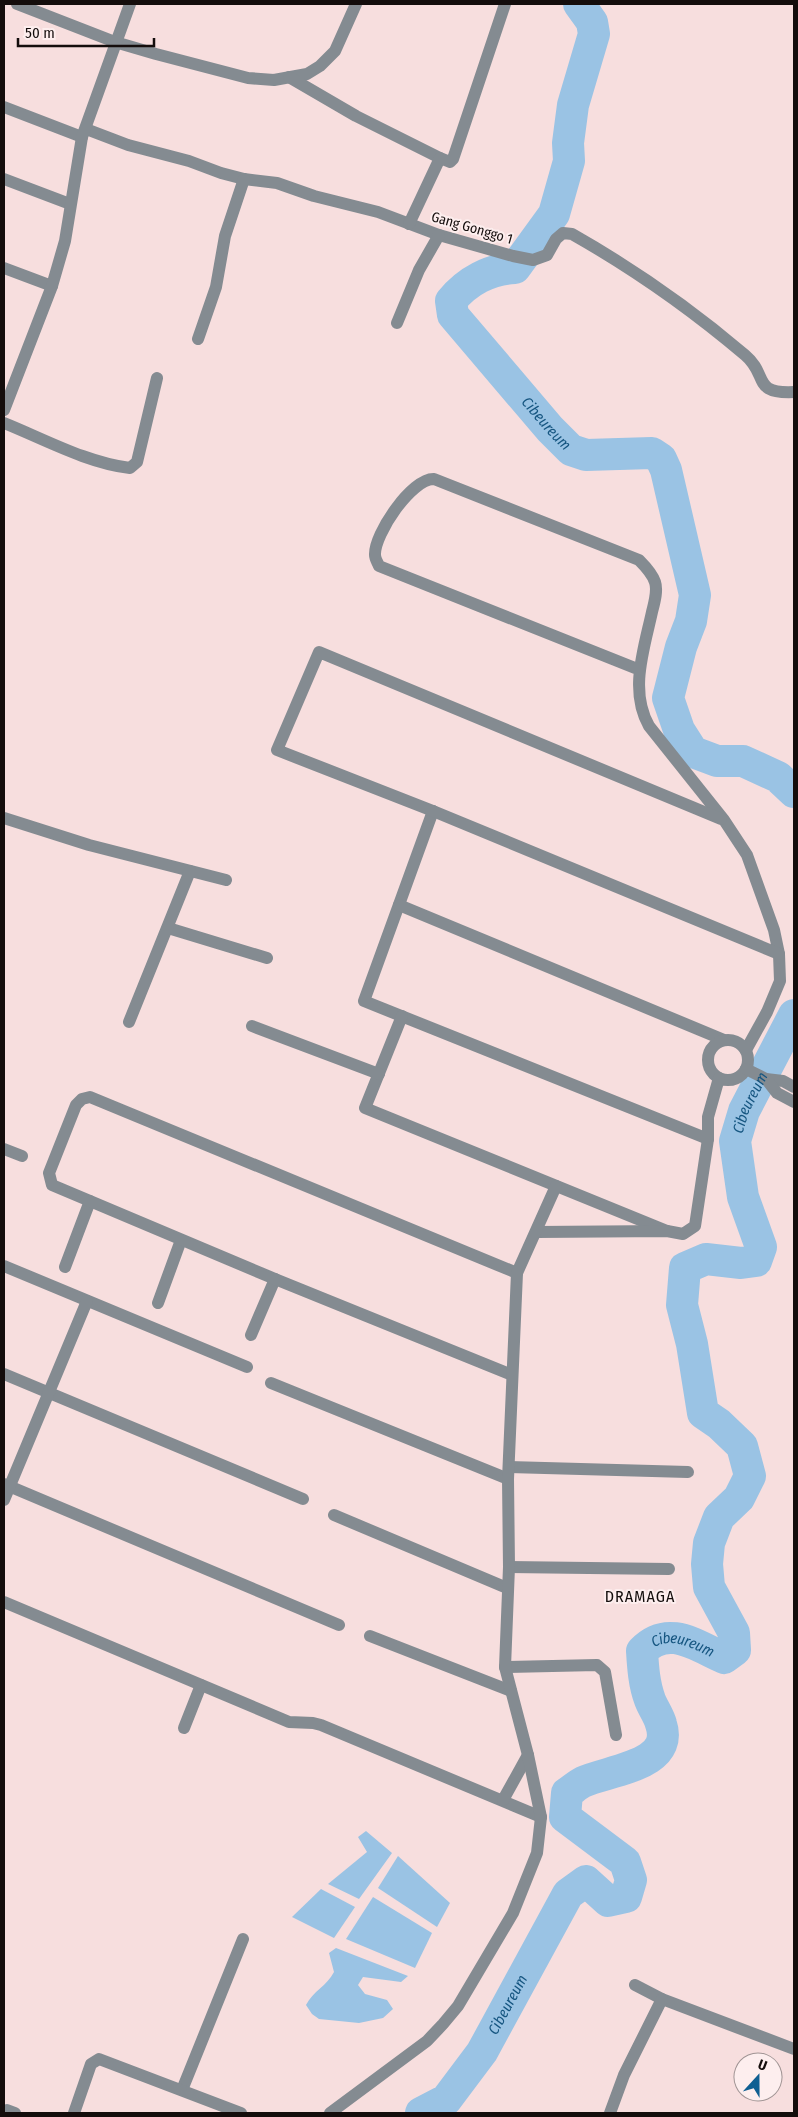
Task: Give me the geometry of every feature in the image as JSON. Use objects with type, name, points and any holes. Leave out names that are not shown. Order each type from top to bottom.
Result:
[{"type":"street","points":[[17,4],[115,42],[248,78],[274,80],[313,71],[335,51],[356,4]]},
{"type":"street","points":[[4,410],[52,286],[66,241],[70,204],[84,133],[130,4]]},
{"type":"street","points":[[290,77],[356,116],[450,162],[453,159],[504,4]]},
{"type":"street","name":"Gang Gonggo 1","points":[[4,107],[84,133],[189,161],[244,179],[277,183],[314,196],[378,212],[439,235],[513,256],[533,260],[547,256],[556,239],[563,233],[572,234],[698,318],[755,364],[760,381],[766,388],[775,392],[794,392]]},
{"type":"street","points":[[409,224],[440,158]]},
{"type":"street","points":[[4,179],[70,204]]},
{"type":"street","points":[[198,339],[216,287],[226,236],[244,179]]},
{"type":"street","points":[[397,323],[419,270],[439,235]]},
{"type":"street","points":[[4,268],[52,286]]},
{"type":"street","points":[[4,423],[92,458],[115,466],[130,468],[137,462],[157,378]]},
{"type":"street","points":[[640,670],[379,566],[375,556],[378,543],[390,517],[420,481],[434,479],[639,560],[648,570],[656,583],[655,598],[640,670],[639,701],[642,712],[649,726],[724,820],[747,855],[774,930],[779,954],[780,981],[746,1044],[748,1056],[757,1074],[777,1093],[794,1102]]},
{"type":"street","points":[[724,820],[319,652],[277,750],[433,811],[779,954]]},
{"type":"street","points":[[433,811],[364,1001],[708,1140]]},
{"type":"street","points":[[4,818],[89,845],[226,880]]},
{"type":"street","points":[[129,1022],[190,871]]},
{"type":"street","points":[[399,905],[721,1041],[746,1044]]},
{"type":"street","points":[[168,928],[267,958]]},
{"type":"street","points":[[402,1016],[365,1108],[667,1230],[683,1234],[695,1226],[708,1140],[708,1117],[719,1078]]},
{"type":"street","points":[[252,1026],[379,1074]]},
{"type":"street","points":[[721,1041],[711,1049],[708,1065],[719,1078],[732,1080],[757,1074],[783,1081],[794,1087]]},
{"type":"street","points":[[512,1375],[275,1279],[52,1185],[49,1173],[76,1105],[82,1099],[90,1097],[517,1273]]},
{"type":"street","points":[[4,1149],[22,1156]]},
{"type":"street","points":[[330,2113],[426,2041],[458,2006],[522,1896],[537,1853],[541,1817],[528,1755],[505,1667],[509,1568],[509,1473],[517,1273],[556,1186]]},
{"type":"street","points":[[65,1267],[90,1201]]},
{"type":"street","points":[[537,1232],[667,1230]]},
{"type":"street","points":[[158,1303],[181,1240]]},
{"type":"street","points":[[4,1266],[247,1367]]},
{"type":"street","points":[[251,1335],[275,1279]]},
{"type":"street","points":[[4,1500],[7,1485],[49,1393],[87,1301]]},
{"type":"street","points":[[4,1374],[303,1499]]},
{"type":"street","points":[[271,1383],[509,1473],[688,1472]]},
{"type":"street","points":[[7,1485],[339,1625]]},
{"type":"street","points":[[334,1515],[508,1588]]},
{"type":"street","points":[[509,1568],[669,1569]]},
{"type":"street","points":[[4,1602],[289,1722],[321,1725],[541,1817]]},
{"type":"street","points":[[370,1636],[511,1691]]},
{"type":"street","points":[[505,1667],[597,1665],[605,1672],[616,1735]]},
{"type":"street","points":[[184,1728],[201,1685]]},
{"type":"street","points":[[502,1800],[528,1755]]},
{"type":"street","points":[[182,2090],[243,1939]]},
{"type":"street","points":[[635,1985],[662,1999],[794,2049]]},
{"type":"street","points":[[610,2113],[624,2075],[662,1999]]},
{"type":"street","points":[[74,2113],[91,2064],[99,2060],[241,2113]]},
{"type":"water","points":[[366,1831],[392,1853],[359,1899],[328,1884],[367,1852],[358,1837]]},
{"type":"water","points":[[398,1856],[450,1903],[437,1927],[378,1888]]},
{"type":"water","points":[[321,1889],[355,1907],[334,1938],[292,1917]]},
{"type":"water","points":[[373,1897],[432,1933],[415,1968],[346,1939]]},
{"type":"water","points":[[336,1948],[408,1976],[401,1982],[363,1977],[358,1985],[365,1994],[387,2000],[393,2009],[383,2018],[359,2023],[319,2019],[312,2014],[306,2005],[334,1972],[329,1953]]},
{"type":"waterway","name":"Cibeureum","points":[[579,4],[592,22],[594,34],[573,105],[568,143],[569,161],[554,214],[515,268],[497,271],[480,277],[457,294],[451,301],[453,315],[550,429],[571,450],[586,455],[652,453],[661,459],[666,470],[695,595],[691,621],[681,647],[668,698],[679,730],[693,752],[717,761],[743,761],[778,777],[794,792]]},
{"type":"waterway","name":"Cibeureum","points":[[421,2113],[446,2100],[482,2052],[568,1894],[586,1881],[608,1901],[626,1897],[631,1880],[625,1862],[565,1817],[567,1793],[583,1782],[637,1764],[649,1758],[658,1749],[663,1738],[661,1724],[646,1688],[642,1651],[652,1643],[672,1638],[692,1643],[724,1658],[735,1650],[734,1633],[709,1587],[707,1564],[709,1543],[719,1517],[739,1498],[750,1476],[742,1446],[719,1424],[703,1413],[692,1344],[682,1305],[685,1268],[706,1259],[741,1263],[756,1261],[761,1247],[743,1197],[735,1141],[744,1111],[794,1015]]},
{"type":"district","name":"DRAMAGA","points":[[640,1596]]}]
